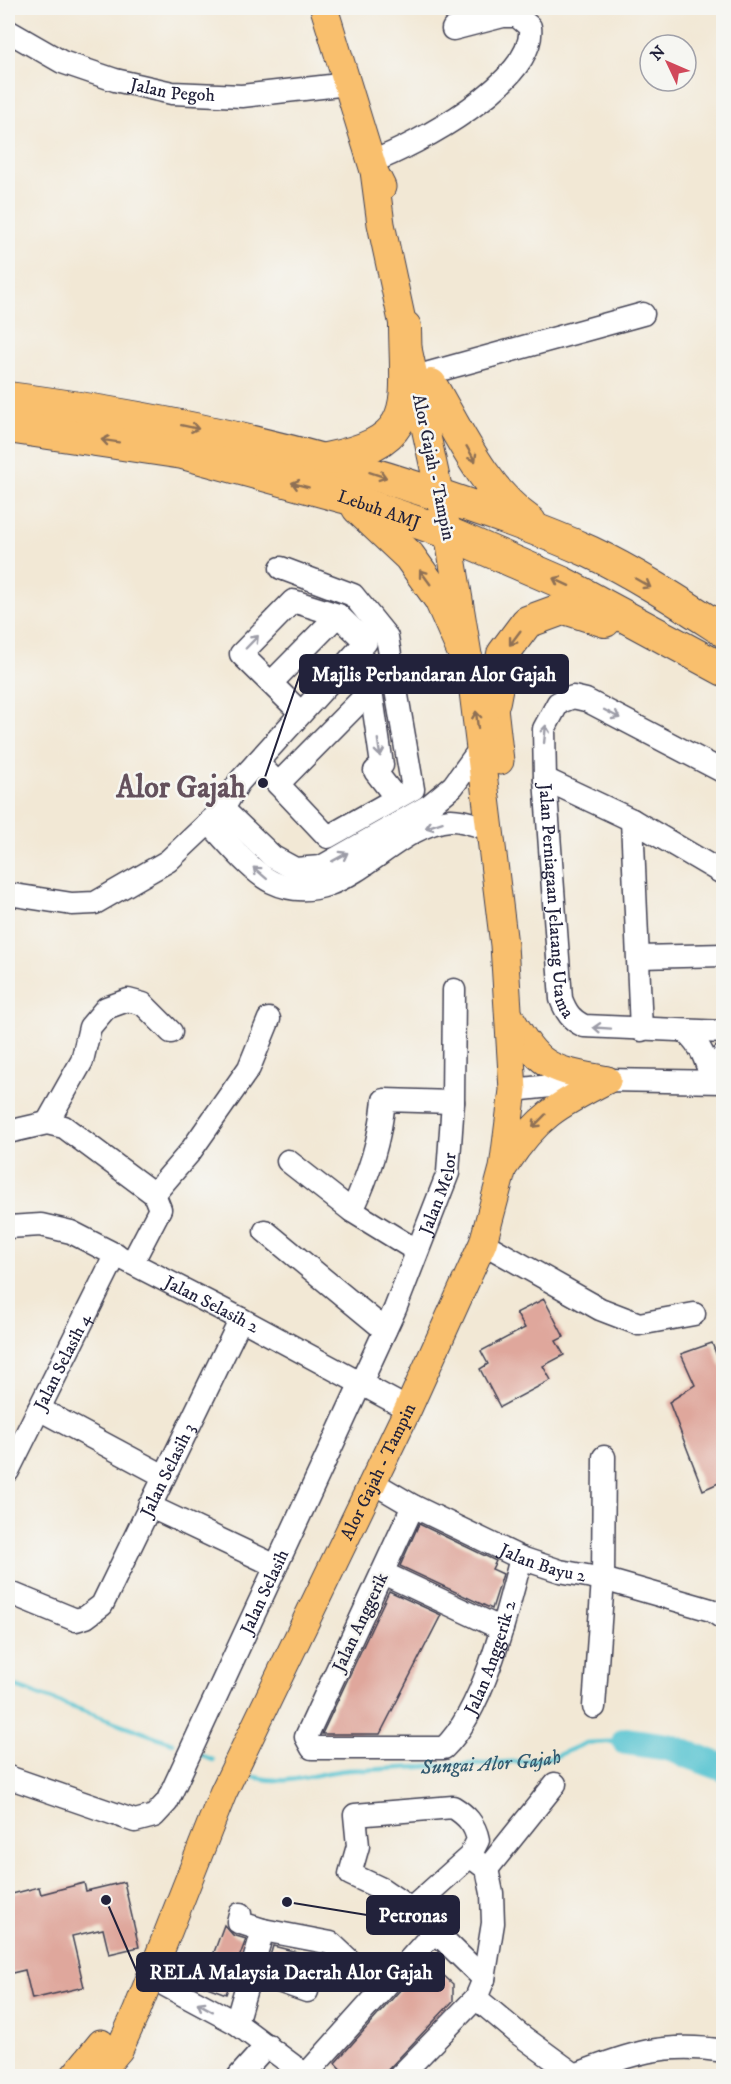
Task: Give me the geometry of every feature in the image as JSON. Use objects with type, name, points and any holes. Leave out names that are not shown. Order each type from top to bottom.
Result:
[{"type":"highway","points":[[325,459],[363,449],[384,440],[397,424],[405,406],[405,327]]},
{"type":"highway","points":[[430,379],[480,469],[513,510],[549,535]]},
{"type":"highway","name":"Lebuh AMJ","points":[[8,398],[74,406],[189,427],[325,459],[448,498],[593,553],[723,631]]},
{"type":"highway","name":"Lebuh AMJ","points":[[8,427],[183,453],[344,497],[456,537],[563,583],[683,646],[723,670]]},
{"type":"highway","points":[[344,497],[409,556],[440,599],[470,667]]},
{"type":"highway","points":[[494,701],[503,654],[527,622],[565,608],[683,646]]},
{"type":"main road","points":[[324,8],[372,166]]},
{"type":"main road","name":"Alor Gajah - Tampin","points":[[372,166],[381,224],[448,498],[494,701],[507,848],[504,945]]},
{"type":"main road","name":"Alor Gajah - Tampin","points":[[372,166],[398,218],[430,379],[448,498]]},
{"type":"main road","name":"Alor Gajah - Tampin","points":[[97,2076],[119,2050],[181,1906],[223,1793],[408,1409],[483,1243],[503,1168],[513,1090],[504,945],[456,537]]},
{"type":"main road","points":[[508,1013],[527,1046],[556,1070],[607,1080]]},
{"type":"main road","points":[[503,1168],[527,1133],[546,1114],[607,1080]]},
{"type":"main road","name":"Alor Gajah - Tampin","points":[[74,2076],[150,1977]]},
{"type":"street","points":[[372,166],[455,118],[491,93],[523,58],[532,38],[530,27],[518,16],[503,16],[453,29]]},
{"type":"street","name":"Jalan Pegoh","points":[[8,31],[62,62],[115,80],[172,93],[242,96],[348,84]]},
{"type":"street","points":[[430,379],[642,314]]},
{"type":"street","points":[[257,762],[328,837],[413,789],[387,637],[353,595],[281,568]]},
{"type":"street","points":[[8,894],[72,904],[95,903],[168,861],[216,816],[238,782],[366,642],[338,615],[293,601],[241,654],[301,713]]},
{"type":"street","points":[[271,683],[338,615]]},
{"type":"street","points":[[278,784],[371,690],[382,765],[375,771],[396,798]]},
{"type":"street","name":"Jalan Perniagaan Jelatang Utama","points":[[723,772],[586,700],[573,698],[558,703],[544,729],[545,779],[561,999],[573,1021],[584,1026],[723,1032]]},
{"type":"street","points":[[216,816],[273,857],[295,869],[321,867],[430,806],[453,786],[480,749]]},
{"type":"street","points":[[545,779],[632,819],[723,874]]},
{"type":"street","points":[[216,816],[270,881],[305,891],[331,885],[425,828],[451,820],[490,829]]},
{"type":"street","points":[[632,819],[640,957],[641,1030]]},
{"type":"street","points":[[295,869],[305,891]]},
{"type":"street","points":[[640,957],[723,955]]},
{"type":"street","name":"Jalan Melor","points":[[361,1383],[386,1330],[448,1173],[453,1102],[454,990]]},
{"type":"street","points":[[47,1123],[82,1061],[90,1026],[106,1008],[128,1000],[143,1004],[171,1032]]},
{"type":"street","points":[[8,1132],[47,1123],[64,1127],[154,1194],[190,1152],[249,1068],[269,1019]]},
{"type":"street","points":[[685,1031],[698,1042],[718,1081]]},
{"type":"street","points":[[718,1081],[723,1055]]},
{"type":"street","points":[[513,1090],[607,1080],[718,1081]]},
{"type":"street","points":[[352,1210],[369,1173],[380,1134],[384,1100],[453,1102]]},
{"type":"street","points":[[288,1161],[352,1210],[417,1251]]},
{"type":"street","name":"Jalan Selasih 4","points":[[8,1471],[39,1409],[124,1258],[160,1209],[154,1194]]},
{"type":"street","name":"Jalan Selasih 2","points":[[8,1227],[41,1225],[71,1232],[241,1319],[408,1409]]},
{"type":"street","points":[[265,1231],[386,1330]]},
{"type":"street","points":[[483,1243],[600,1309],[639,1324],[694,1314]]},
{"type":"street","name":"Jalan Selasih 3","points":[[8,1592],[76,1620],[86,1617],[102,1605],[241,1319]]},
{"type":"street","name":"Jalan Selasih","points":[[8,1777],[135,1821],[154,1816],[167,1802],[361,1383]]},
{"type":"street","points":[[39,1409],[164,1476]]},
{"type":"street","points":[[594,1707],[603,1579],[604,1457]]},
{"type":"street","name":"Jalan Bayu 2","points":[[372,1482],[413,1506],[521,1558],[560,1571],[603,1579],[711,1610],[723,1618]]},
{"type":"street","points":[[149,1506],[276,1566]]},
{"type":"street","name":"Jalan Anggerik","points":[[413,1506],[306,1737],[312,1748],[444,1748]]},
{"type":"street","name":"Jalan Anggerik 2","points":[[444,1748],[459,1734],[468,1717],[502,1629],[521,1558]]},
{"type":"street","points":[[383,1573],[502,1629]]},
{"type":"street","points":[[411,1909],[478,1862],[555,1784]]},
{"type":"street","points":[[400,2076],[480,1988],[493,1923],[492,1893],[478,1862],[476,1830],[465,1815],[453,1806],[355,1815],[358,1846],[350,1874],[382,1889],[411,1909],[435,1931],[480,1988],[519,2034],[575,2076],[624,2056],[665,2048],[687,2046],[723,2051]]},
{"type":"street","points":[[240,1914],[238,1922],[263,1930],[331,1943],[381,1990]]},
{"type":"street","points":[[236,2024],[263,1930]]},
{"type":"street","points":[[150,1977],[236,2024],[306,2076],[435,1931]]},
{"type":"street","points":[[250,1971],[307,1991]]},
{"type":"street","points":[[239,2076],[267,2045]]},
{"type":"building","points":[[544,1299],[564,1337],[556,1341],[564,1355],[543,1366],[551,1380],[500,1407],[480,1369],[488,1364],[481,1351],[525,1328],[516,1313]]},
{"type":"building","points":[[712,1343],[723,1372],[723,1481],[703,1490],[669,1402],[695,1385],[681,1354]]},
{"type":"building","points":[[419,1524],[496,1561],[492,1569],[503,1574],[492,1609],[400,1566]]},
{"type":"building","points":[[389,1591],[441,1615],[380,1734],[322,1734]]},
{"type":"building","points":[[124,1882],[139,1947],[109,1954],[103,1929],[72,1936],[84,1987],[32,1999],[25,1970],[8,1974],[8,1895],[39,1887],[41,1894],[84,1883],[86,1891]]},
{"type":"building","points":[[224,1925],[233,1935],[246,1939],[226,1994],[202,1985]]},
{"type":"building","points":[[273,1946],[325,1959],[317,1981],[268,1963]]},
{"type":"building","points":[[427,1960],[453,1984],[453,2001],[382,2076],[347,2076],[335,2063]]},
{"type":"waterway","name":"Sungai Alor Gajah","points":[[8,1684],[173,1743]]},
{"type":"waterway","name":"Sungai Alor Gajah","points":[[254,1777],[285,1780],[336,1771],[526,1761],[554,1757],[586,1743],[626,1741]]},
{"type":"waterway","name":"Sungai Alor Gajah","points":[[626,1741],[668,1747],[724,1768]]},
{"type":"waterway","name":"Sungai Alor Gajah","points":[[197,1754],[213,1760]]},
{"type":"place","name":"Majlis Perbandaran Alor Gajah","points":[[263,783]]},
{"type":"place","name":"RELA Malaysia Daerah Alor Gajah","points":[[106,1900]]},
{"type":"place","name":"Petronas","points":[[287,1902]]},
{"type":"district","name":"Alor Gajah","points":[[181,787]]}]
